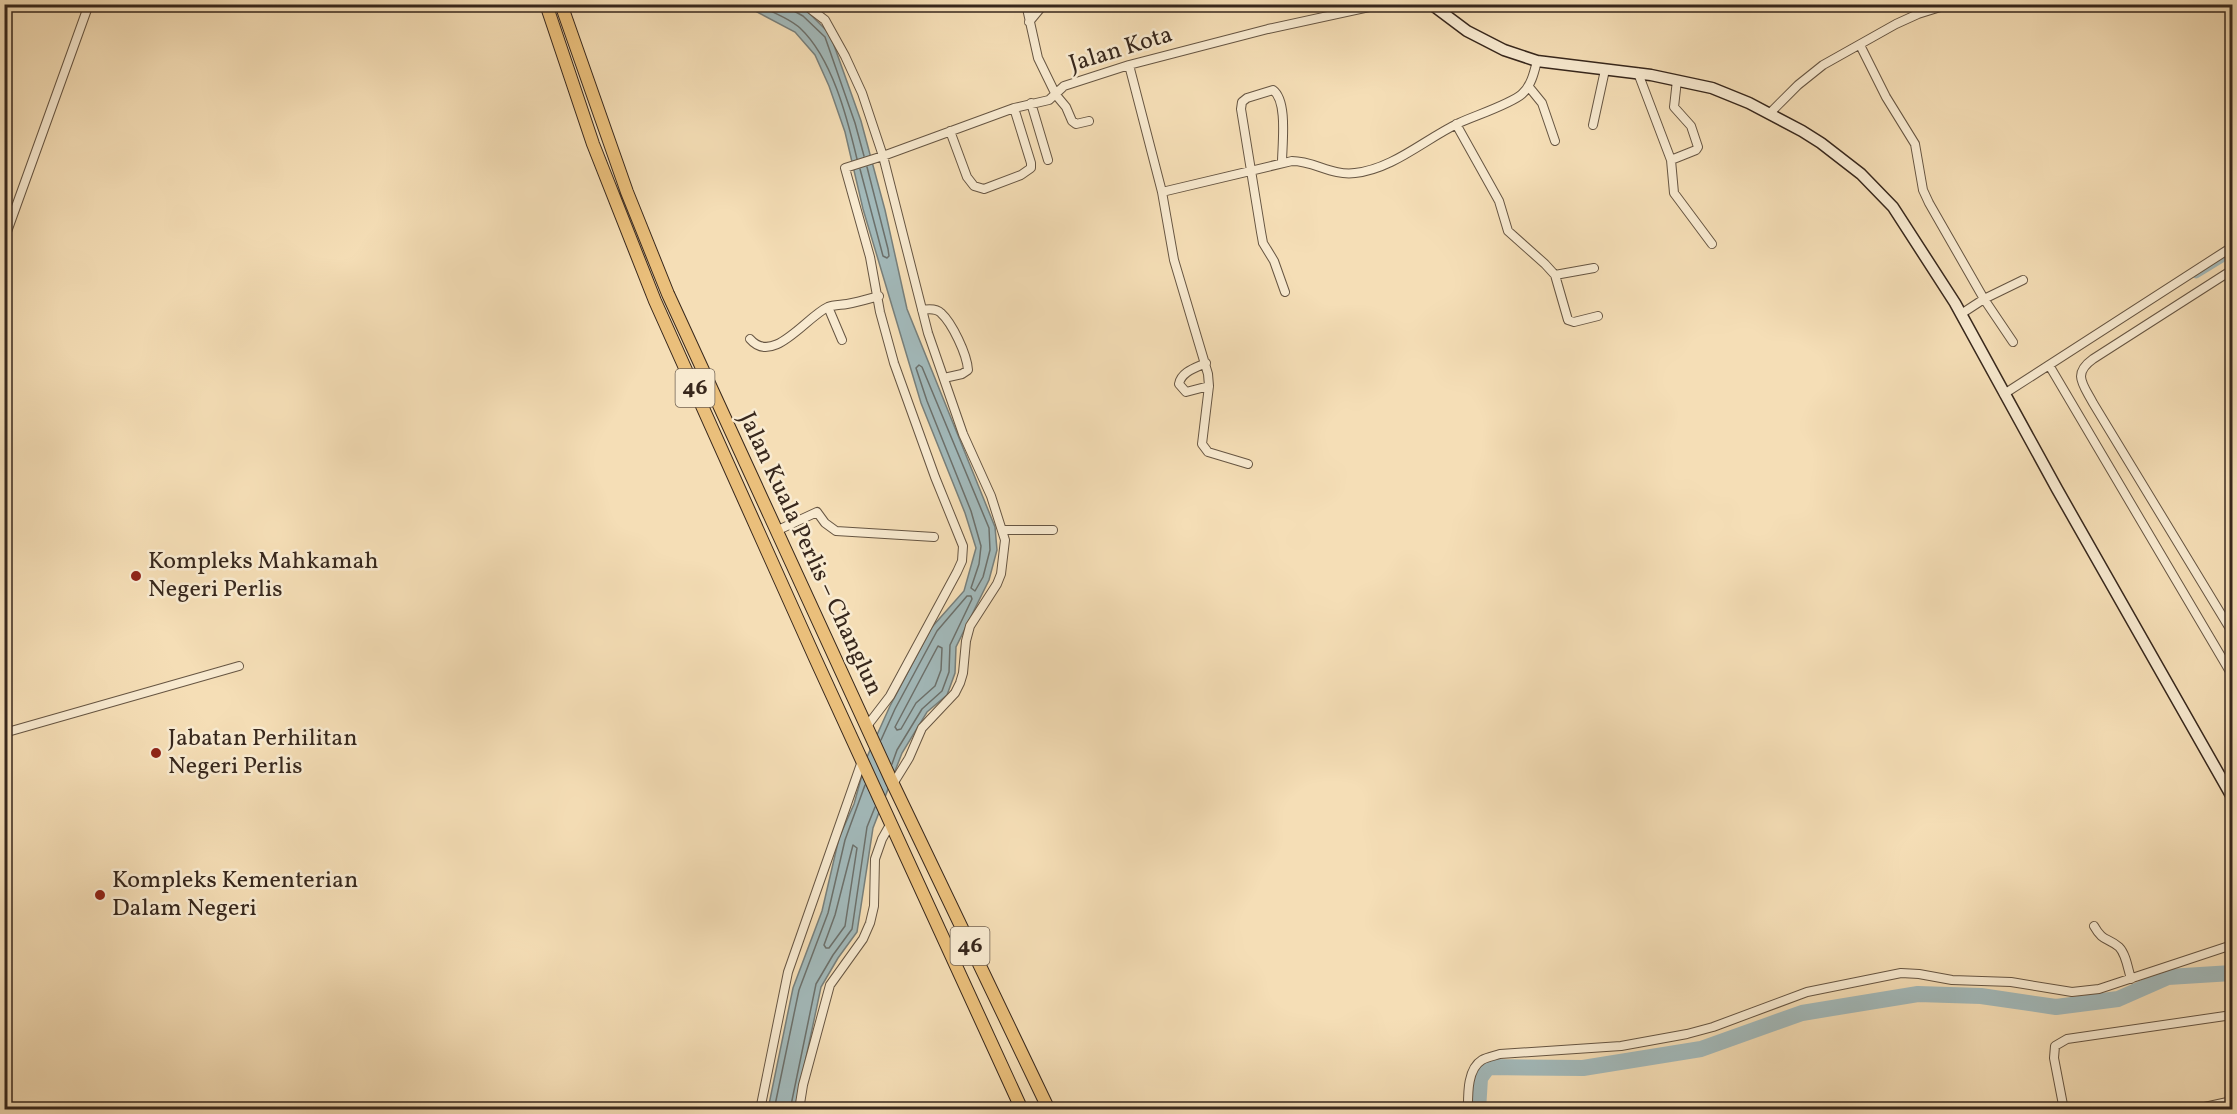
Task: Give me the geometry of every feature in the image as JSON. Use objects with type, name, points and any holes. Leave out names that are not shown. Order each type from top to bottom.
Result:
[{"type":"highway","name":"Jalan Kuala Perlis – Changlun","points":[[546,4],[593,144],[655,302],[1022,1110]]},
{"type":"highway","name":"Jalan Kuala Perlis – Changlun","points":[[561,4],[642,230],[697,359],[892,783],[1048,1110]]},
{"type":"main road","points":[[1431,4],[1467,31],[1504,50],[1537,61],[1638,73],[1712,88],[1768,114],[1821,143],[1861,174],[1882,194],[1910,232],[1961,314],[2232,797]]},
{"type":"street","points":[[4,240],[89,4]]},
{"type":"street","points":[[804,4],[825,20],[840,44],[862,93],[883,156],[922,310],[963,434],[992,496],[1003,530],[1005,549],[1001,574],[970,626],[960,683],[955,693],[922,728],[909,758],[892,783]]},
{"type":"street","points":[[1026,4],[1038,58],[1056,95],[1066,107],[1072,122],[1076,124],[1089,122]]},
{"type":"street","points":[[1029,22],[1044,4]]},
{"type":"street","name":"Jalan Kota","points":[[879,296],[847,167],[1014,108],[1049,100],[1064,86],[1129,65],[1268,29],[1383,4]]},
{"type":"street","points":[[1768,114],[1823,65],[1918,14],[1950,4]]},
{"type":"street","points":[[1860,45],[1886,97],[1915,144],[1923,189],[1929,203],[1984,299],[2013,342]]},
{"type":"street","points":[[1162,192],[1282,163],[1302,161],[1335,173],[1367,171],[1391,161],[1456,124],[1519,96],[1528,87],[1537,61]]},
{"type":"street","points":[[1129,65],[1162,192],[1174,260],[1206,363],[1209,386],[1202,444],[1208,452],[1248,464]]},
{"type":"street","points":[[1593,125],[1605,70]]},
{"type":"street","points":[[1638,73],[1671,160],[1675,196],[1712,244]]},
{"type":"street","points":[[1671,160],[1696,150],[1698,147],[1691,126],[1674,107],[1677,80]]},
{"type":"street","points":[[1528,87],[1542,103],[1555,141]]},
{"type":"street","points":[[1282,163],[1283,118],[1279,96],[1273,90],[1247,98],[1242,102],[1241,109],[1263,243],[1274,261],[1285,292]]},
{"type":"street","points":[[1031,104],[1048,160]]},
{"type":"street","points":[[950,131],[967,177],[974,186],[984,189],[1021,175],[1031,168],[1014,108]]},
{"type":"street","points":[[1456,124],[1499,201],[1508,231],[1555,275],[1568,320],[1574,322],[1598,315]]},
{"type":"street","points":[[2004,394],[2232,247]]},
{"type":"street","points":[[1555,275],[1594,268]]},
{"type":"street","points":[[2232,270],[2093,359],[2085,365],[2080,375],[2081,382],[2093,403],[2232,632]]},
{"type":"street","points":[[1961,314],[1984,299],[2024,280]]},
{"type":"street","points":[[750,339],[763,348],[776,345],[828,307],[856,303],[879,296],[897,374],[963,546],[962,561],[957,572],[869,730]]},
{"type":"street","points":[[828,307],[842,340]]},
{"type":"street","points":[[922,310],[930,309],[941,313],[956,336],[967,364],[968,370],[965,373],[944,378]]},
{"type":"street","points":[[1206,363],[1186,372],[1179,384],[1186,392],[1209,386]]},
{"type":"street","points":[[2046,368],[2232,675]]},
{"type":"street","points":[[776,531],[817,512],[825,524],[836,531],[934,537]]},
{"type":"street","points":[[1003,530],[1053,530]]},
{"type":"street","points":[[4,733],[239,666]]},
{"type":"street","points":[[760,1110],[788,972],[863,762]]},
{"type":"street","points":[[799,1110],[803,1085],[830,985],[863,939],[870,923],[875,859],[890,822]]},
{"type":"street","points":[[2094,926],[2104,940],[2118,947],[2123,953],[2131,979]]},
{"type":"street","points":[[1468,1110],[1469,1083],[1473,1072],[1482,1060],[1500,1054],[1621,1046],[1687,1034],[1807,993],[1901,973],[1952,980],[2012,982],[2072,992],[2099,989],[2232,945]]},
{"type":"street","points":[[2064,1110],[2054,1058],[2055,1046],[2060,1042],[2067,1039],[2232,1015]]},
{"type":"street","points":[[2191,1110],[2232,1101]]},
{"type":"water","points":[[744,5],[792,5],[807,11],[830,34],[861,121],[885,210],[907,309],[995,527],[997,550],[989,580],[956,647],[955,673],[947,695],[927,712],[902,753],[873,828],[857,932],[821,987],[795,1110],[768,1109],[793,988],[822,911],[839,838],[854,804],[867,757],[890,706],[932,627],[964,591],[976,548],[965,513],[921,403],[863,209],[845,132],[829,86],[815,55],[795,32]]},
{"type":"waterway","points":[[2196,274],[2232,252]]},
{"type":"waterway","points":[[1478,1110],[1480,1078],[1488,1067],[1583,1068],[1701,1049],[1802,1013],[1918,994],[1981,996],[2056,1007],[2118,999],[2168,977],[2232,973]]},
{"type":"place","name":"Kompleks Mahkamah Negeri Perlis","points":[[136,576]]},
{"type":"place","name":"Jabatan Perhilitan Negeri Perlis","points":[[156,753]]},
{"type":"place","name":"Kompleks Kementerian Dalam Negeri","points":[[100,895]]}]
